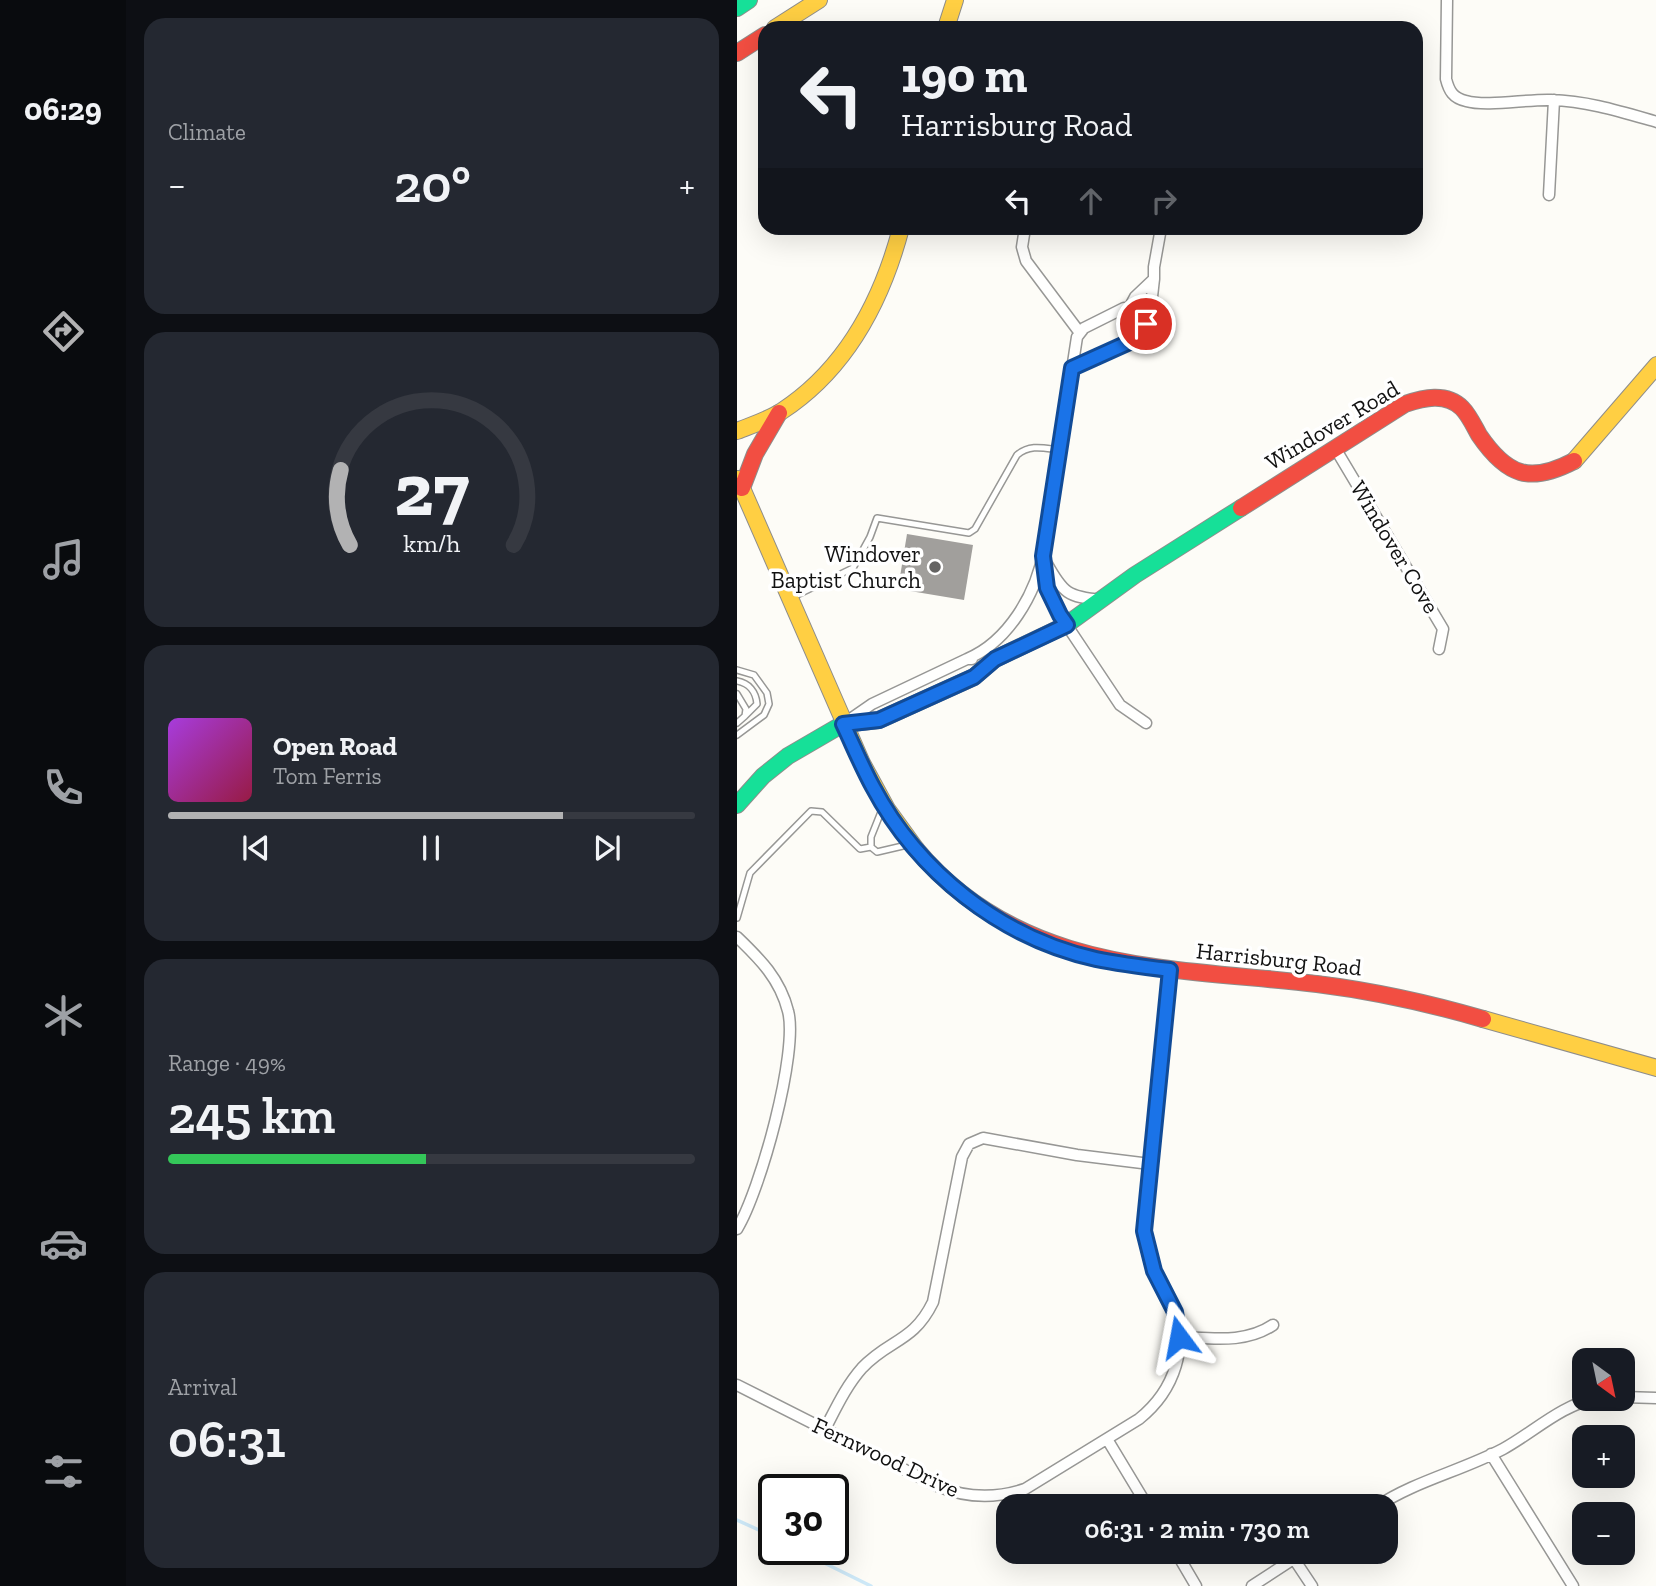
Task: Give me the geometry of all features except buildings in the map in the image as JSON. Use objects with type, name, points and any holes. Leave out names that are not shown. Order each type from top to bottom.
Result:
[{"type":"main road","points":[[737,8],[749,0]]},
{"type":"main road","points":[[786,21],[819,0]]},
{"type":"main road","points":[[948,21],[955,0]]},
{"type":"main road","points":[[737,52],[758,39]]},
{"type":"main road","points":[[737,431],[779,413],[809,389],[853,338],[876,300],[899,235]]},
{"type":"main road","name":"Windover Road","points":[[737,805],[763,776],[788,756],[843,724],[879,720],[974,677],[995,659],[1067,625],[1154,563],[1405,404],[1438,396],[1455,402],[1462,408],[1500,464],[1518,474],[1547,474],[1559,471],[1573,461],[1656,365]]},
{"type":"main road","points":[[739,483],[779,413]]},
{"type":"main road","name":"Harrisburg Road","points":[[739,483],[843,724],[874,789],[912,844],[937,872],[967,899],[1020,932],[1094,958],[1170,970],[1376,992],[1452,1010],[1656,1068]]},
{"type":"street","points":[[1447,0],[1446,79],[1453,96],[1469,102],[1581,102],[1656,122]]},
{"type":"street","points":[[1549,195],[1554,100]]},
{"type":"street","points":[[1024,235],[1022,247],[1026,261],[1080,333]]},
{"type":"street","points":[[1072,368],[1140,335],[1146,324],[1160,235]]},
{"type":"street","points":[[1128,310],[1135,297],[1154,279]]},
{"type":"street","points":[[967,659],[983,652],[999,638],[1020,612],[1043,556],[1072,368],[1080,333],[1084,328],[1124,308],[1146,324]]},
{"type":"street","name":"Windover Cove","points":[[1335,448],[1443,629],[1439,649]]},
{"type":"street","points":[[1043,556],[1060,588],[1079,598],[1101,600]]},
{"type":"street","points":[[1043,556],[1047,588],[1060,615],[1120,705],[1146,723]]},
{"type":"street","name":"Windover Road","points":[[843,724],[872,704],[967,659],[995,659]]},
{"type":"street","points":[[737,937],[768,968],[779,986],[788,1010],[792,1035],[756,1190],[737,1229]]},
{"type":"street","name":"Fernwood Drive","points":[[737,1385],[937,1486],[948,1491],[979,1496],[1010,1494],[1025,1489],[1139,1419],[1159,1402],[1174,1374],[1179,1354],[1179,1337],[1175,1312],[1154,1271],[1144,1231],[1170,970]]},
{"type":"street","points":[[825,1429],[849,1385],[862,1368],[875,1356],[904,1339],[926,1316],[933,1302],[962,1157],[969,1144],[983,1138],[1077,1155],[1150,1164]]},
{"type":"street","points":[[1179,1337],[1244,1338],[1256,1335],[1273,1325]]},
{"type":"street","points":[[1635,1397],[1656,1398]]},
{"type":"street","points":[[1398,1495],[1421,1482],[1491,1454],[1572,1405]]},
{"type":"street","points":[[1107,1439],[1140,1494]]},
{"type":"street","points":[[1491,1454],[1573,1586]]},
{"type":"street","points":[[1183,1564],[1197,1586]]},
{"type":"street","points":[[1252,1586],[1285,1564]]},
{"type":"street","points":[[1303,1564],[1312,1586]]},
{"type":"lane","points":[[790,599],[853,568],[877,518],[969,533],[975,529],[1017,455],[1024,449],[1036,447],[1059,450]]},
{"type":"lane","points":[[737,670],[754,675],[767,692],[769,704],[764,715],[737,735]]},
{"type":"lane","points":[[737,681],[745,682],[756,696],[757,704],[737,723]]},
{"type":"lane","points":[[737,695],[746,709],[745,716]]},
{"type":"lane","points":[[884,804],[871,837],[871,846],[877,852],[912,844]]},
{"type":"lane","points":[[737,918],[750,873],[811,811],[822,813],[860,849],[871,846]]},
{"type":"waterway","points":[[737,1520],[758,1530]]},
{"type":"waterway","points":[[828,1565],[871,1586]]},
{"type":"traffic: fast","points":[[737,8],[749,0]]},
{"type":"traffic: fast","points":[[737,805],[763,776],[788,756],[843,724],[879,720],[974,677],[995,659],[1066,625],[1135,575],[1241,508]]},
{"type":"traffic: slow","points":[[786,21],[819,0]]},
{"type":"traffic: slow","points":[[948,21],[955,0]]},
{"type":"traffic: slow","points":[[737,431],[782,411],[805,394],[843,354],[872,306],[899,235]]},
{"type":"traffic: slow","points":[[1574,461],[1657,365]]},
{"type":"traffic: slow","points":[[738,479],[862,763],[887,809],[916,849]]},
{"type":"traffic: slow","points":[[1483,1019],[1657,1068]]},
{"type":"traffic: jam","points":[[737,53],[758,40]]},
{"type":"traffic: jam","points":[[1241,508],[1405,404],[1427,398],[1442,398],[1456,403],[1467,414],[1479,435],[1499,460],[1521,472],[1545,472],[1574,461]]},
{"type":"traffic: jam","points":[[737,486],[742,488],[755,454],[779,413]]},
{"type":"traffic: jam","points":[[916,849],[957,890],[1002,920],[1050,942],[1100,957],[1153,967],[1359,990],[1483,1019]]},
{"type":"place","name":"Windover Baptist Church","points":[[935,567]]},
{"type":"route","points":[[1146,324],[1134,340],[1072,368],[1043,556],[1047,588],[1067,625],[995,659],[974,677],[879,720],[843,724],[874,789],[902,831],[937,872],[967,899],[1020,932],[1051,944],[1094,958],[1170,970],[1144,1231],[1154,1271],[1175,1312],[1179,1337]]}]
